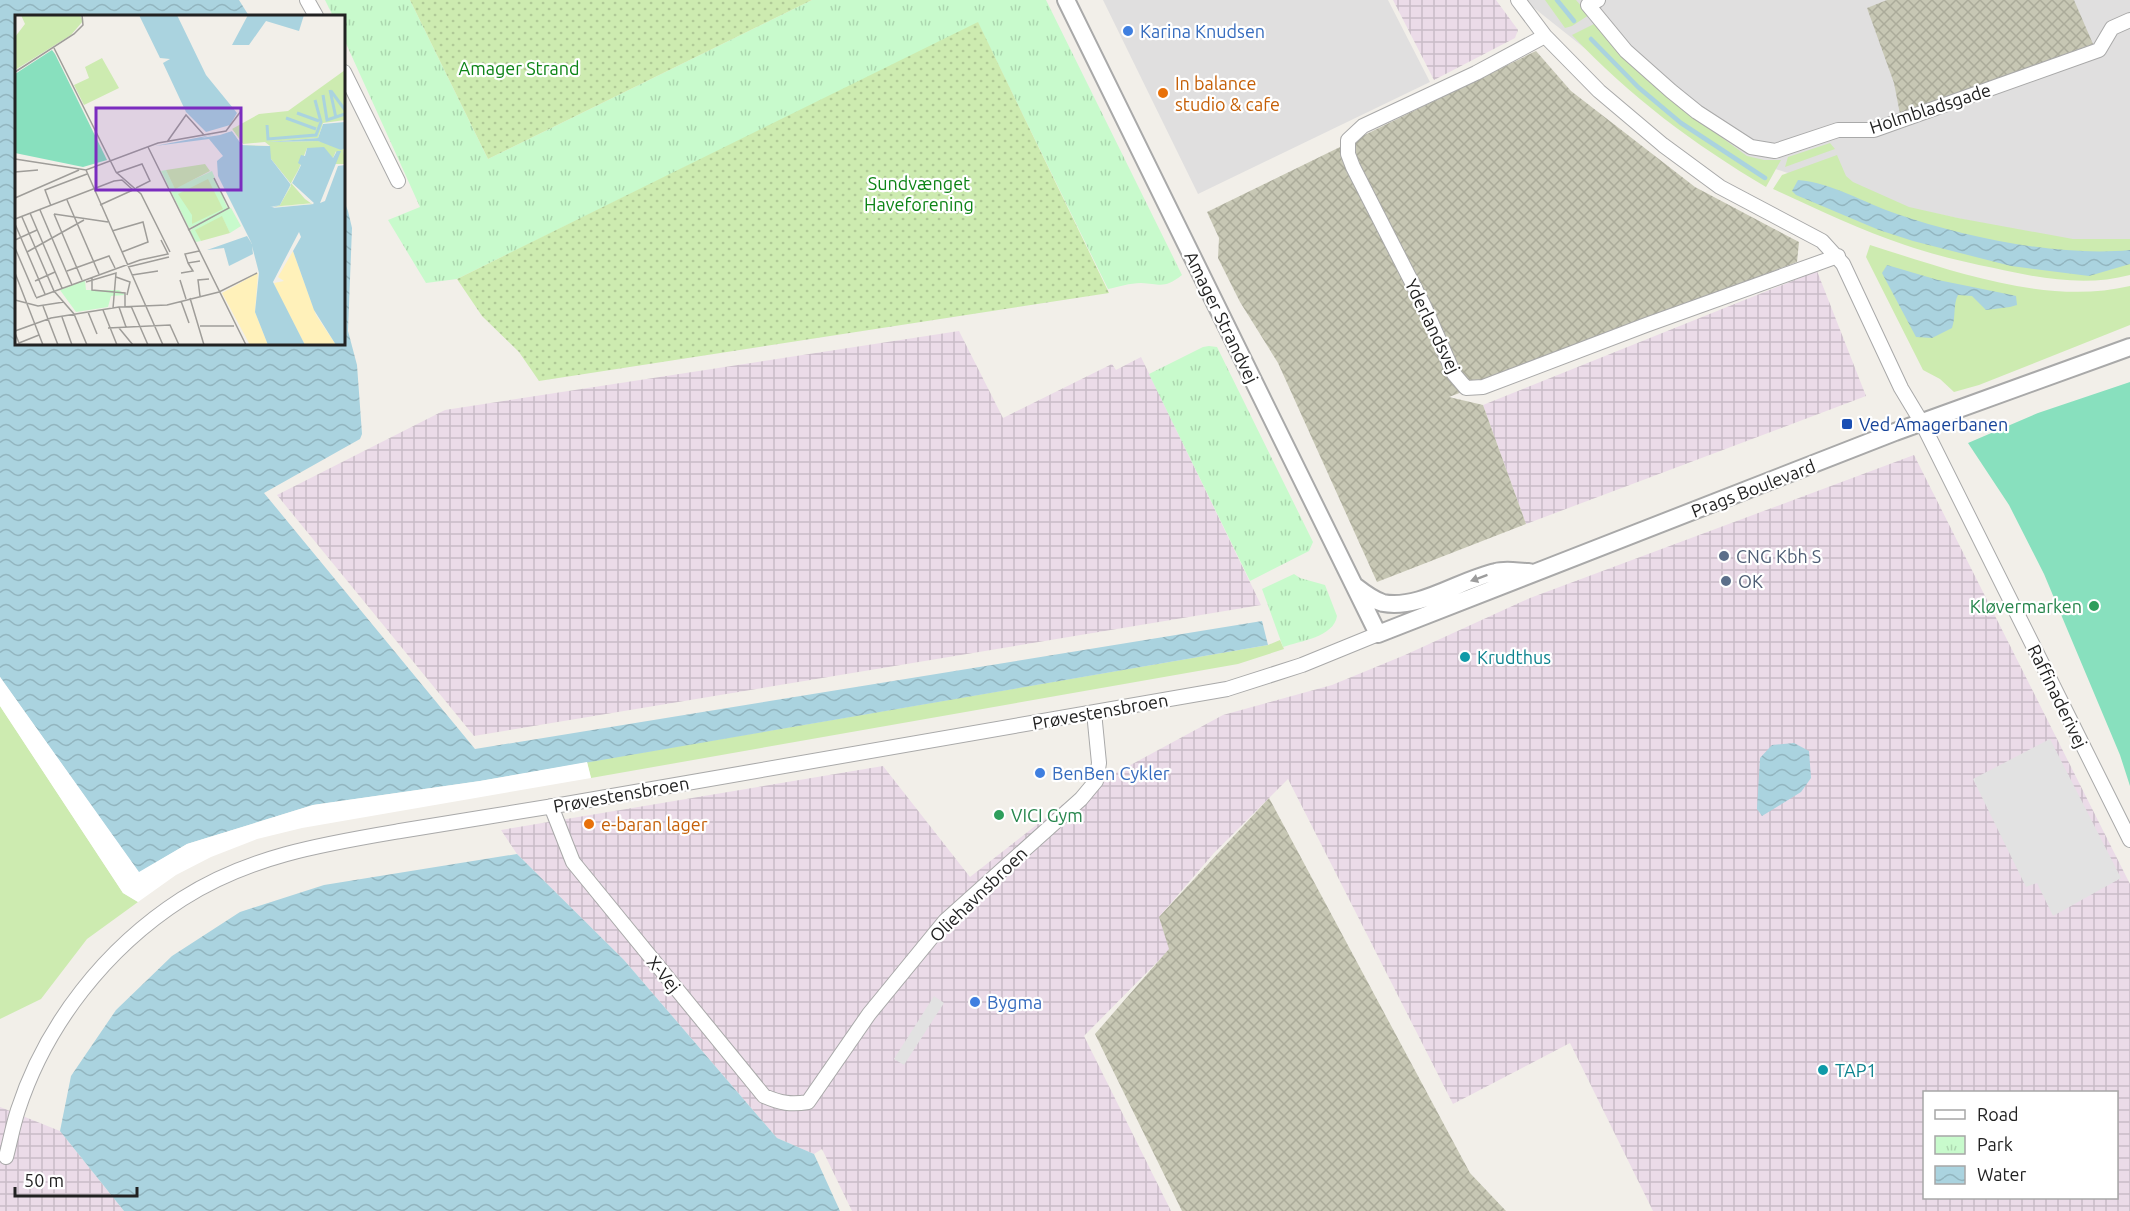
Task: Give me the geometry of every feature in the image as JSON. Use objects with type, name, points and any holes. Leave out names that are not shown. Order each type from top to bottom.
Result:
[{"type":"street","points":[[307,0],[315,15]]},
{"type":"street","name":"Amager Strandvej","points":[[1066,0],[1378,634]]},
{"type":"street","points":[[1518,0],[1545,36],[1599,91],[1684,162],[1720,186],[1822,241],[1838,256],[1901,388],[1922,423]]},
{"type":"street","name":"Holmbladsgade","points":[[1593,2],[1626,51],[1697,112],[1750,147],[1775,151],[1838,130],[1874,130],[2099,50],[2112,28],[2130,20]]},
{"type":"street","name":"Yderlandsvej","points":[[1545,36],[1476,73],[1363,126],[1348,140],[1348,154],[1353,166],[1425,308],[1454,374],[1466,388],[1483,387],[1838,256]]},
{"type":"street","points":[[345,74],[398,181]]},
{"type":"street","name":"Prags Boulevard","points":[[1378,634],[1922,423],[2130,347]]},
{"type":"street","name":"Raffinaderivej","points":[[1922,423],[2130,840]]},
{"type":"street","points":[[1354,586],[1382,602],[1396,604],[1414,601],[1497,571],[1536,573]]},
{"type":"street","name":"Prøvestensbroen","points":[[6,1157],[18,1109],[34,1069],[66,1012],[99,969],[138,930],[183,898],[231,872],[283,853],[336,842],[1227,689],[1302,665],[1378,634]]},
{"type":"street","name":"Oliehavnsbroen","points":[[808,1102],[869,1014],[945,921],[1082,799],[1096,781],[1099,763],[1094,712]]},
{"type":"street","name":"X-Vej","points":[[551,806],[573,862],[764,1096],[778,1102],[793,1104],[808,1102]]},
{"type":"shaded area","points":[[1103,0],[1388,0],[1430,82],[1198,194]]},
{"type":"shaded area","points":[[1393,0],[1496,0],[1518,30],[1515,38],[1434,80]]},
{"type":"shaded area","points":[[1524,0],[2130,0],[2130,243],[2085,245],[1867,199],[1748,160],[1655,104]]},
{"type":"shaded area","points":[[1887,0],[2074,0],[2093,44],[1900,114],[1894,83],[1867,8]]},
{"type":"shaded area","points":[[1536,51],[1571,91],[1695,187],[1799,242],[1797,262],[1449,397],[1483,405],[1526,524],[1377,582],[1278,363],[1240,302],[1218,258],[1219,238],[1207,212]]},
{"type":"shaded area","points":[[1817,271],[1866,396],[1526,524],[1483,405]]},
{"type":"shaded area","points":[[959,331],[1003,418],[1112,364],[1116,370],[1141,357],[1261,605],[474,736],[277,495],[445,410]]},
{"type":"shaded area","points":[[1914,455],[2130,884],[2130,1211],[1653,1211],[1570,1043],[1453,1104],[1288,779],[1214,853],[1159,917],[1170,949],[1084,1036],[1171,1211],[852,1211],[822,1149],[814,1154],[777,1138],[624,960],[517,854],[501,830],[883,766],[970,877],[1075,795],[1223,715],[1332,685],[1405,655],[1530,598]]},
{"type":"shaded area","points":[[2050,739],[2121,878],[2053,916],[2037,883],[2026,887],[1973,779]]},
{"type":"shaded area","points":[[1269,798],[1470,1173],[1506,1211],[1182,1211],[1095,1034],[1169,949],[1159,917]]},
{"type":"shaded area","points":[[934,996],[944,1003],[904,1065],[894,1059]]},
{"type":"shaded area","points":[[0,1107],[60,1131],[124,1211],[0,1211]]},
{"type":"green space","points":[[325,0],[410,0],[488,159],[812,0],[1046,0],[1182,275],[1166,284],[1137,283],[1108,289],[978,23],[457,279],[426,283],[388,220],[420,207],[345,41],[345,15],[332,15]]},
{"type":"green space","name":"Amager Strand","points":[[410,0],[812,0],[488,159]]},
{"type":"green space","points":[[1545,0],[1576,0],[1589,15],[1565,28]]},
{"type":"green space","name":"Sundvænget Haveforening","points":[[978,22],[1109,293],[539,381],[519,352],[482,316],[457,279]]},
{"type":"green space","points":[[1596,23],[1614,47],[1668,98],[1747,156],[1764,160],[1781,160],[1766,187],[1688,137],[1616,79],[1572,35]]},
{"type":"green space","points":[[1830,143],[1835,149],[1785,167],[1788,157]]},
{"type":"green space","points":[[1837,155],[1846,176],[1853,182],[1909,207],[2073,239],[2130,239],[2130,275],[2113,279],[2062,280],[1960,261],[1888,239],[1773,189],[1782,175]]},
{"type":"green space","points":[[1870,245],[1965,274],[2032,288],[2065,292],[2098,291],[2130,286],[2130,325],[1979,385],[1954,392],[1940,379],[1923,370],[1866,257]]},
{"type":"green space","points":[[1209,346],[1217,347],[1313,542],[1309,551],[1250,581],[1149,374]]},
{"type":"green space","name":"Kløvermarken","points":[[2130,382],[2130,786],[2120,755],[2044,574],[2009,505],[1968,443],[2038,413]]},
{"type":"green space","points":[[1294,574],[1325,585],[1337,616],[1330,629],[1307,640],[1283,647],[1262,589]]},
{"type":"green space","points":[[1280,640],[1284,649],[1238,664],[591,778],[587,762],[1268,645]]},
{"type":"green space","points":[[0,706],[123,893],[138,902],[87,939],[41,999],[0,1019]]},
{"type":"water","points":[[0,0],[239,0],[248,15],[15,15],[15,345],[345,345],[345,204],[352,228],[348,331],[357,365],[362,434],[360,439],[264,493],[475,749],[1262,621],[1268,645],[480,781],[313,805],[187,844],[139,873],[0,677]]},
{"type":"water","points":[[1798,180],[1824,185],[1885,210],[1981,237],[2073,251],[2130,250],[2130,264],[2089,276],[2011,266],[1879,230],[1796,195],[1792,191]]},
{"type":"water","points":[[1887,265],[1938,280],[2016,296],[2017,305],[1986,310],[1972,296],[1958,295],[1952,328],[1932,338],[1916,337],[1882,273]]},
{"type":"water","points":[[1794,743],[1809,751],[1811,778],[1801,792],[1762,816],[1757,809],[1760,758],[1772,745]]},
{"type":"water","points":[[517,854],[624,960],[777,1138],[814,1154],[840,1211],[124,1211],[60,1131],[71,1076],[116,1010],[172,956],[240,912],[324,885]]},
{"type":"pier","points":[[0,677],[139,872],[187,844],[313,805],[480,781],[587,762],[591,778],[302,828],[257,839],[211,857],[176,875],[138,902],[123,893],[0,706]]},
{"type":"waterway","points":[[1557,0],[1574,21]]},
{"type":"waterway","points":[[1591,39],[1638,87],[1681,123],[1765,178]]},
{"type":"place","name":"Karina Knudsen","points":[[1128,31]]},
{"type":"place","name":"In balance studio & cafe","points":[[1163,93]]},
{"type":"place","name":"Ved Amagerbanen","points":[[1847,424]]},
{"type":"place","name":"CNG Kbh S","points":[[1724,556]]},
{"type":"place","name":"OK","points":[[1726,581]]},
{"type":"place","name":"Kløvermarken","points":[[2094,606]]},
{"type":"place","name":"Krudthus","points":[[1465,657]]},
{"type":"place","name":"BenBen Cykler","points":[[1040,773]]},
{"type":"place","name":"VICI Gym","points":[[999,815]]},
{"type":"place","name":"e-baran lager","points":[[589,824]]},
{"type":"place","name":"Bygma","points":[[975,1002]]},
{"type":"place","name":"TAP1","points":[[1823,1070]]}]
